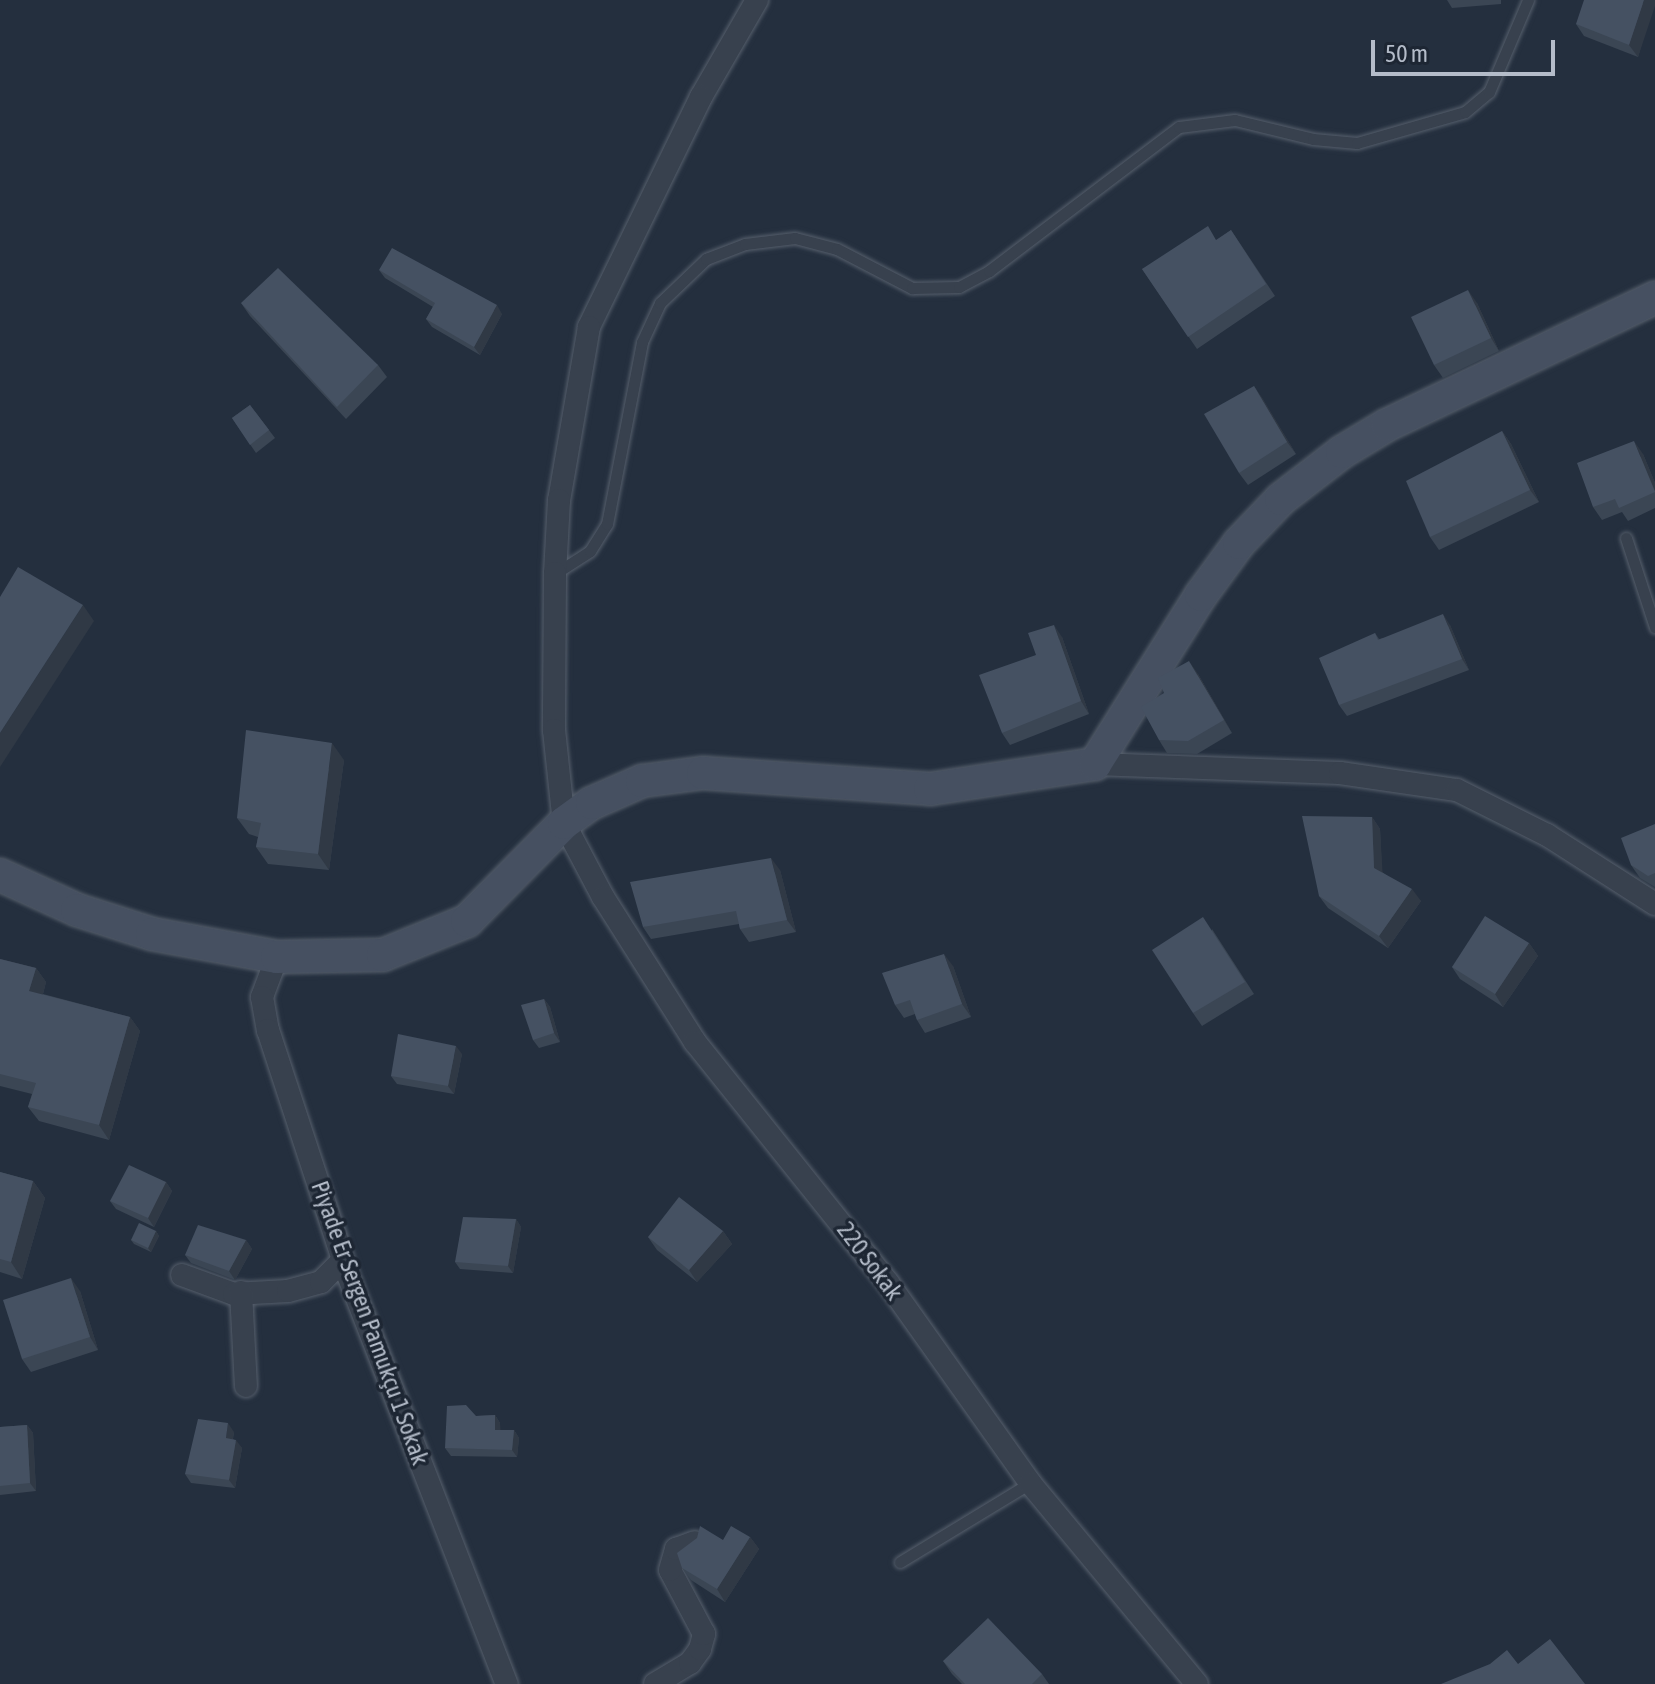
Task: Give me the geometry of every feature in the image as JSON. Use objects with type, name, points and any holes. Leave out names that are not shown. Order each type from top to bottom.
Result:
[{"type":"street","points":[[564,823],[554,730],[555,573],[559,500],[589,327],[701,97],[757,0]]},
{"type":"street","points":[[1095,764],[1201,595],[1239,543],[1281,499],[1342,452],[1387,425],[1655,298]]},
{"type":"street","points":[[0,875],[77,910],[152,934],[277,957],[383,955],[467,921],[564,823],[612,793],[673,775],[930,789],[1095,764],[1340,773],[1457,790],[1547,835],[1655,904]]},
{"type":"street","name":"220 Sokak","points":[[564,823],[670,1005],[888,1283],[1030,1483],[1197,1684]]},
{"type":"street","name":"Piyade Er Sergen Pamukçu 1 Sokak","points":[[277,957],[262,997],[268,1030],[343,1260],[507,1684]]},
{"type":"street","points":[[182,1275],[241,1292],[288,1291],[321,1282],[343,1260]]},
{"type":"street","points":[[241,1292],[246,1386]]},
{"type":"street","points":[[655,1684],[690,1663],[700,1649],[704,1634],[670,1570],[676,1549],[695,1542]]},
{"type":"lane","points":[[555,573],[590,551],[607,524],[645,332],[674,286],[706,259],[745,244],[795,238],[837,249],[912,288],[959,287],[989,271],[1179,127],[1235,120],[1313,139],[1357,143],[1465,112],[1489,92],[1528,0]]},
{"type":"lane","points":[[1626,538],[1655,627]]},
{"type":"lane","points":[[900,1562],[1030,1483]]},
{"type":"building","points":[[1584,0],[1644,0],[1629,45],[1576,24]]},
{"type":"building","points":[[1208,226],[1216,240],[1231,230],[1266,284],[1188,337],[1142,269]]},
{"type":"building","points":[[392,248],[497,305],[474,347],[426,319],[435,303],[379,270]]},
{"type":"building","points":[[278,268],[378,365],[337,407],[241,303]]},
{"type":"building","points":[[1468,290],[1491,338],[1434,365],[1411,317]]},
{"type":"building","points":[[1254,386],[1287,442],[1239,473],[1204,414]]},
{"type":"building","points":[[250,405],[269,430],[250,445],[232,418]]},
{"type":"building","points":[[1502,431],[1530,490],[1430,537],[1406,481]]},
{"type":"building","points":[[1634,441],[1655,492],[1619,508],[1615,499],[1593,507],[1577,463]]},
{"type":"building","points":[[18,567],[83,605],[0,733],[0,597]]},
{"type":"building","points":[[1443,614],[1462,659],[1339,705],[1319,658],[1375,633],[1378,640]]},
{"type":"building","points":[[1054,625],[1081,701],[1002,733],[979,675],[1036,655],[1028,633]]},
{"type":"building","points":[[1189,661],[1224,720],[1188,741],[1159,740],[1141,707],[1164,693],[1158,678]]},
{"type":"building","points":[[246,730],[332,743],[318,854],[256,847],[261,823],[237,818]]},
{"type":"building","points":[[1302,816],[1372,817],[1374,868],[1412,889],[1379,936],[1319,896]]},
{"type":"building","points":[[1655,824],[1655,873],[1648,876],[1631,865],[1621,838]]},
{"type":"building","points":[[771,858],[787,920],[740,929],[736,911],[643,927],[630,882]]},
{"type":"building","points":[[1485,916],[1529,943],[1495,994],[1452,967]]},
{"type":"building","points":[[1203,917],[1245,982],[1193,1013],[1152,950]]},
{"type":"building","points":[[944,954],[962,1004],[917,1020],[910,1000],[895,1005],[882,973]]},
{"type":"building","points":[[0,959],[36,968],[29,991],[130,1017],[99,1125],[28,1107],[36,1083],[0,1074]]},
{"type":"building","points":[[544,999],[554,1033],[533,1040],[521,1005]]},
{"type":"building","points":[[398,1034],[456,1046],[448,1086],[391,1076]]},
{"type":"building","points":[[129,1165],[166,1182],[148,1218],[110,1201]]},
{"type":"building","points":[[0,1172],[33,1181],[11,1262],[0,1259]]},
{"type":"building","points":[[679,1197],[723,1231],[689,1270],[648,1237]]},
{"type":"building","points":[[463,1217],[516,1219],[508,1266],[455,1262]]},
{"type":"building","points":[[139,1223],[156,1231],[148,1248],[131,1240]]},
{"type":"building","points":[[198,1225],[246,1240],[229,1271],[185,1255]]},
{"type":"building","points":[[71,1278],[90,1337],[22,1359],[3,1300]]},
{"type":"building","points":[[466,1405],[476,1416],[495,1415],[495,1430],[514,1430],[512,1450],[445,1448],[447,1406]]},
{"type":"building","points":[[198,1419],[228,1423],[226,1438],[236,1440],[229,1480],[185,1474]]},
{"type":"building","points":[[27,1425],[30,1483],[0,1486],[0,1427]]},
{"type":"building","points":[[700,1526],[723,1540],[731,1526],[750,1537],[717,1589],[682,1568],[677,1553],[697,1538]]},
{"type":"building","points":[[988,1618],[1042,1674],[1032,1684],[965,1684],[943,1661]]},
{"type":"building","points":[[1550,1639],[1585,1684],[1441,1684],[1490,1664],[1507,1650],[1518,1664]]}]
